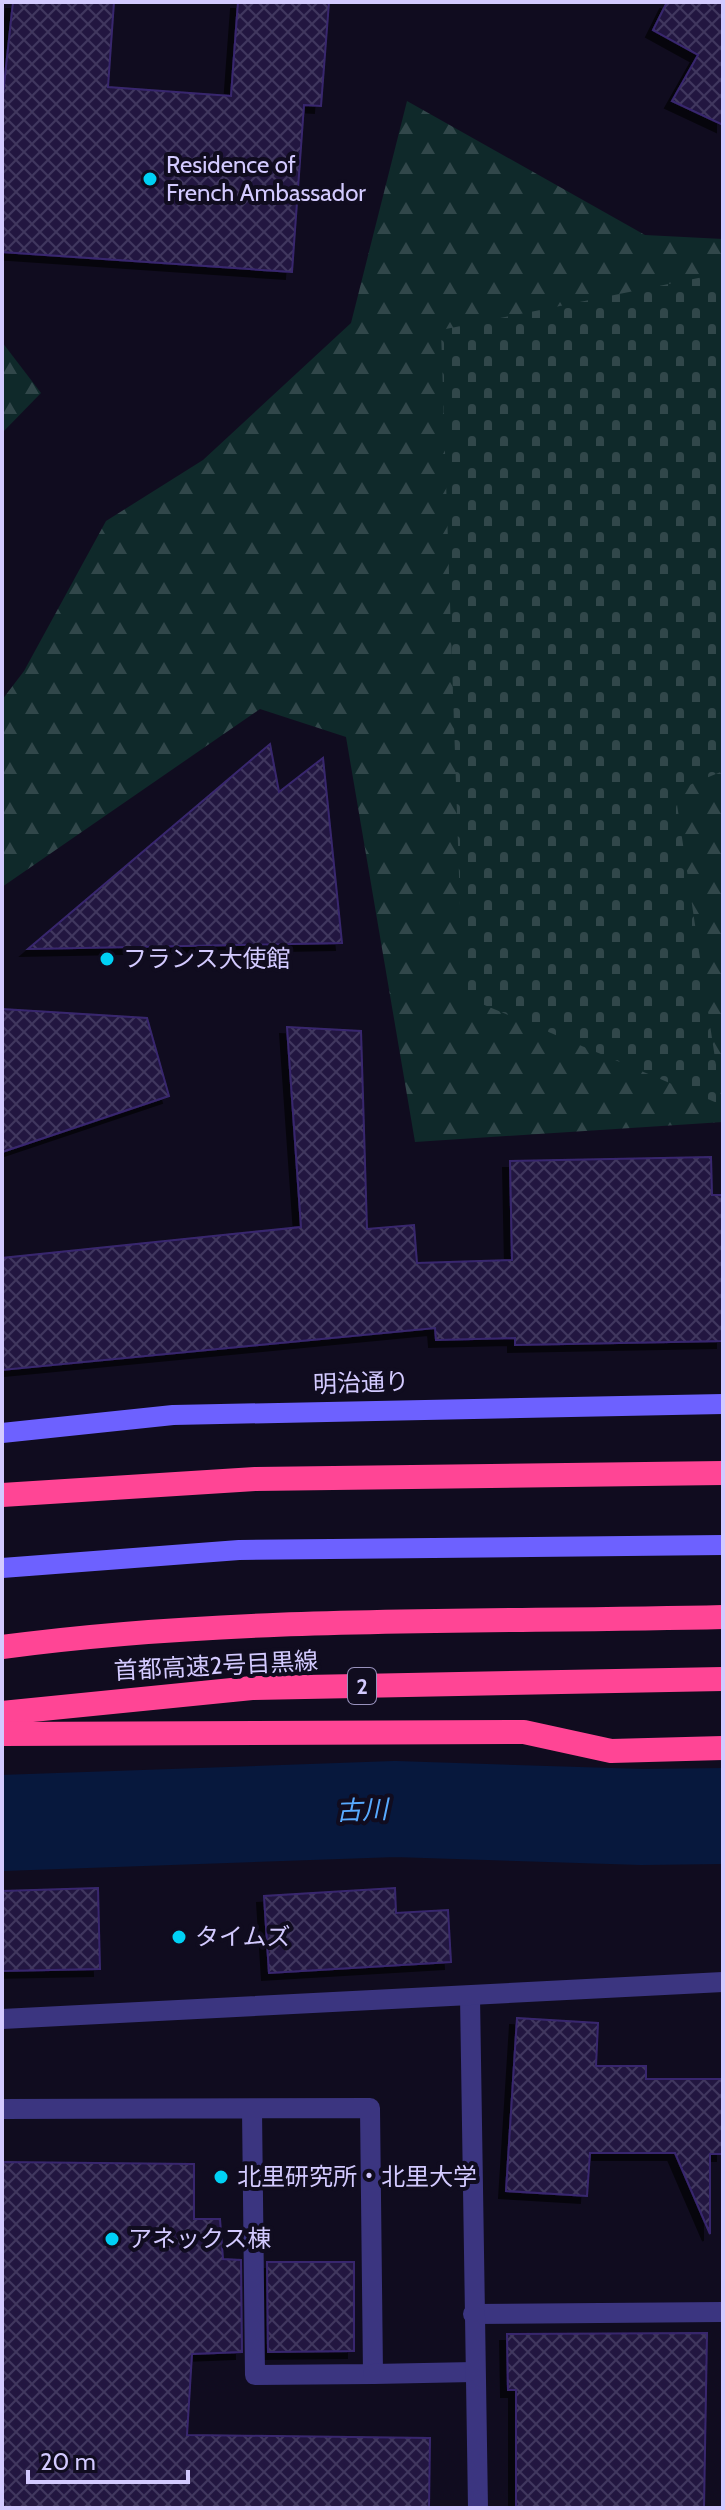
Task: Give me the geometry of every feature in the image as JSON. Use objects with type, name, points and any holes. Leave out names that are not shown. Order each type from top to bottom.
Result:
[{"type":"highway","points":[[2,1495],[255,1479],[723,1473]]},
{"type":"highway","name":"首都高速2号目黒線","points":[[2,1647],[143,1632],[252,1627],[723,1617]]},
{"type":"highway","name":"首都高速2号目黒線","points":[[2,1713],[252,1688],[723,1679]]},
{"type":"highway","points":[[2,1734],[524,1732],[611,1751],[723,1748]]},
{"type":"main road","name":"明治通り","points":[[2,1433],[173,1415],[723,1404]]},
{"type":"main road","points":[[2,1568],[239,1550],[723,1545]]},
{"type":"street","points":[[2,2019],[723,1982]]},
{"type":"street","points":[[470,1996],[478,2508]]},
{"type":"street","points":[[2,2109],[370,2108],[373,2374]]},
{"type":"street","points":[[252,2109],[255,2375],[474,2372]]},
{"type":"street","points":[[473,2314],[723,2312]]},
{"type":"green space","points":[[407,101],[645,235],[723,239],[723,1122],[415,1142],[346,737],[260,709],[2,887],[2,700],[24,671],[106,521],[203,460],[351,323]]},
{"type":"green space","points":[[723,273],[723,771],[675,791],[722,1105],[463,996],[441,330]]},
{"type":"green space","points":[[2,342],[41,393],[2,433]]},
{"type":"building","name":"Residence of French Ambassador","points":[[13,2],[114,2],[108,87],[231,96],[238,2],[329,2],[321,106],[304,105],[292,272],[2,252],[2,104]]},
{"type":"building","points":[[667,2],[723,2],[723,125],[672,101],[698,55],[653,30]]},
{"type":"building","points":[[270,744],[279,792],[323,758],[342,943],[28,949]]},
{"type":"building","points":[[2,1009],[147,1018],[169,1096],[2,1152]]},
{"type":"building","points":[[287,1027],[361,1031],[367,1229],[414,1225],[417,1263],[512,1260],[510,1161],[711,1157],[712,1195],[723,1195],[723,1341],[515,1345],[515,1338],[436,1340],[435,1328],[2,1370],[2,1258],[301,1227]]},
{"type":"building","points":[[98,1888],[100,1969],[2,1971],[2,1891]]},
{"type":"building","points":[[395,1888],[396,1913],[448,1910],[451,1962],[269,1973],[264,1896]]},
{"type":"building","points":[[517,2018],[598,2023],[596,2066],[646,2066],[646,2079],[723,2079],[723,2154],[710,2154],[710,2234],[675,2153],[590,2153],[587,2196],[506,2191]]},
{"type":"building","points":[[2,2162],[194,2164],[194,2219],[220,2219],[223,2259],[241,2260],[242,2352],[192,2354],[187,2435],[430,2438],[429,2508],[2,2508]]},
{"type":"building","points":[[267,2262],[354,2262],[354,2351],[268,2352]]},
{"type":"building","points":[[707,2333],[704,2508],[516,2508],[516,2390],[508,2390],[507,2334]]},
{"type":"waterway","name":"古川","points":[[2,1823],[395,1809],[642,1817],[723,1816]]},
{"type":"place","name":"Residence of French Ambassador","points":[[150,179]]},
{"type":"place","name":"フランス大使館","points":[[107,959]]},
{"type":"place","name":"タイムズ","points":[[179,1937]]},
{"type":"place","name":"北里研究所・北里大学","points":[[221,2177]]},
{"type":"place","name":"アネックス棟","points":[[112,2239]]}]
